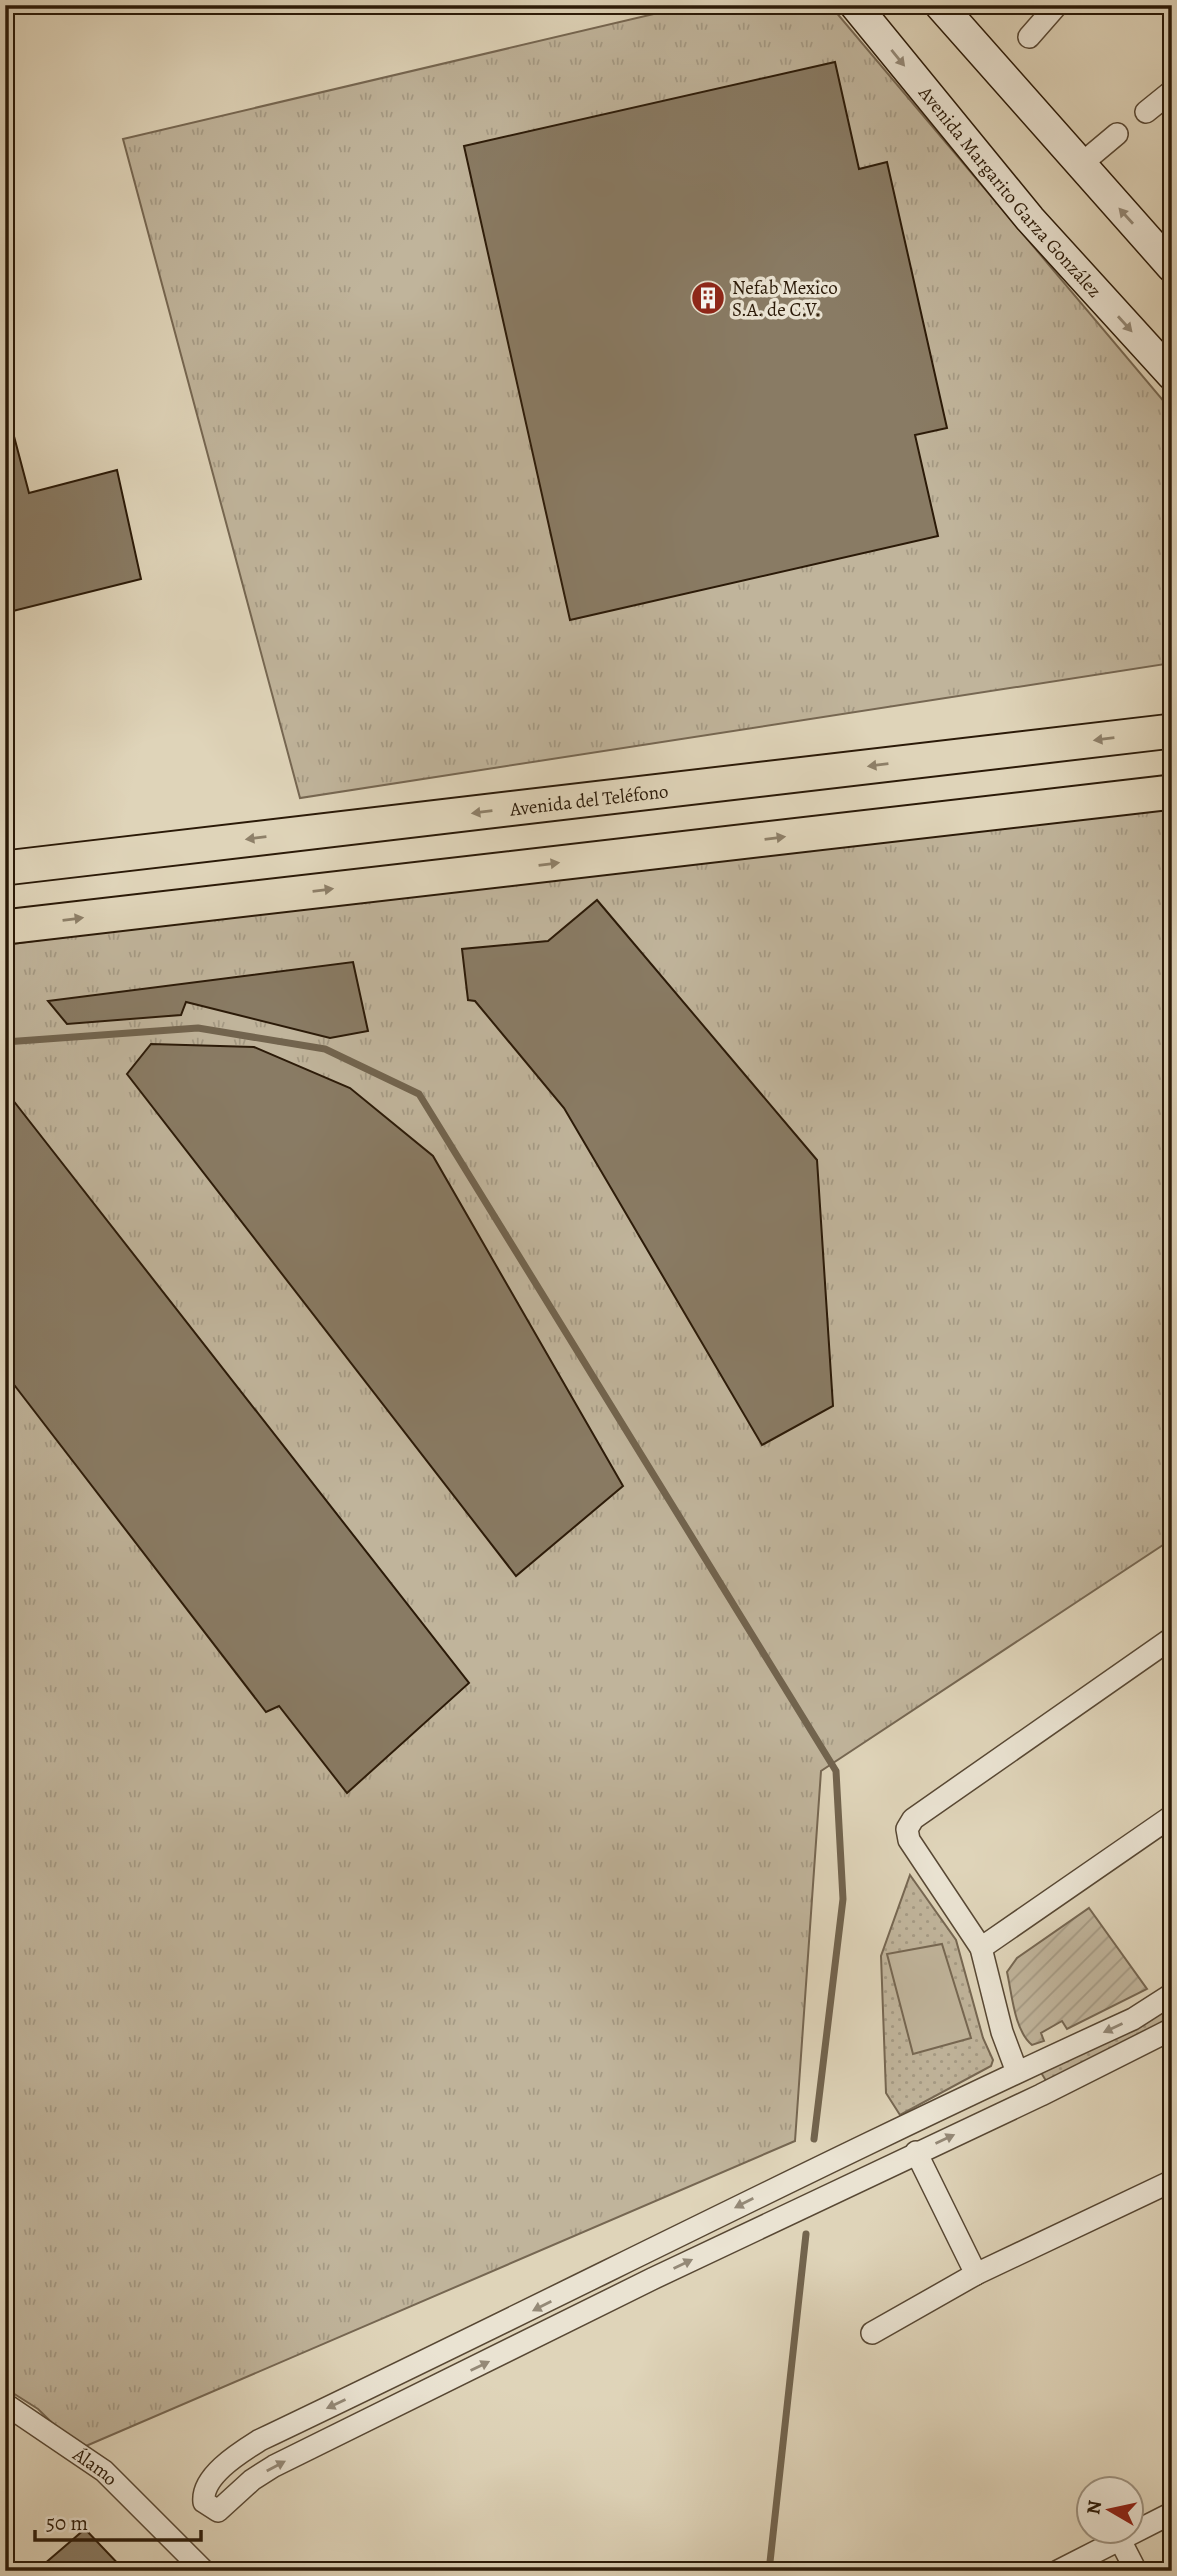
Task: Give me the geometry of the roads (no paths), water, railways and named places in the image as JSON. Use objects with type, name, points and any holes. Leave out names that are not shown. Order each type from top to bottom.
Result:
[{"type":"main road","name":"Avenida Margarito Garza González","points":[[855,5],[1030,219],[1172,375]]},
{"type":"main road","points":[[940,5],[1172,267]]},
{"type":"main road","name":"Avenida del Teléfono","points":[[5,868],[1172,731]]},
{"type":"main road","points":[[5,927],[1172,792]]},
{"type":"street","points":[[1029,37],[1057,5]]},
{"type":"street","points":[[1146,112],[1172,91]]},
{"type":"street","points":[[1080,165],[1117,134]]},
{"type":"street","points":[[1041,2095],[1002,2032],[981,1948],[909,1840],[907,1829],[912,1818],[1172,1638]]},
{"type":"street","points":[[981,1948],[1172,1816]]},
{"type":"street","points":[[1172,1994],[1133,2019],[862,2145],[526,2314],[260,2440],[226,2465],[205,2488],[204,2502],[218,2511],[252,2480],[274,2466],[1172,2029]]},
{"type":"street","points":[[862,2145],[874,2172]]},
{"type":"street","points":[[916,2152],[976,2274]]},
{"type":"street","points":[[872,2333],[976,2274],[1172,2181]]},
{"type":"street","name":"Álamo","points":[[5,2404],[104,2471],[204,2571]]},
{"type":"street","points":[[1146,2525],[1172,2512]]},
{"type":"street","points":[[1058,2571],[1109,2544]]},
{"type":"street","points":[[1122,2544],[1136,2571]]},
{"type":"waterway","points":[[5,1042],[198,1028],[325,1049],[419,1094],[836,1771],[843,1899],[814,2139]]},
{"type":"waterway","points":[[769,2571],[806,2234]]},
{"type":"place","name":"Nefab Mexico S.A. de C.V.","points":[[708,298]]}]
